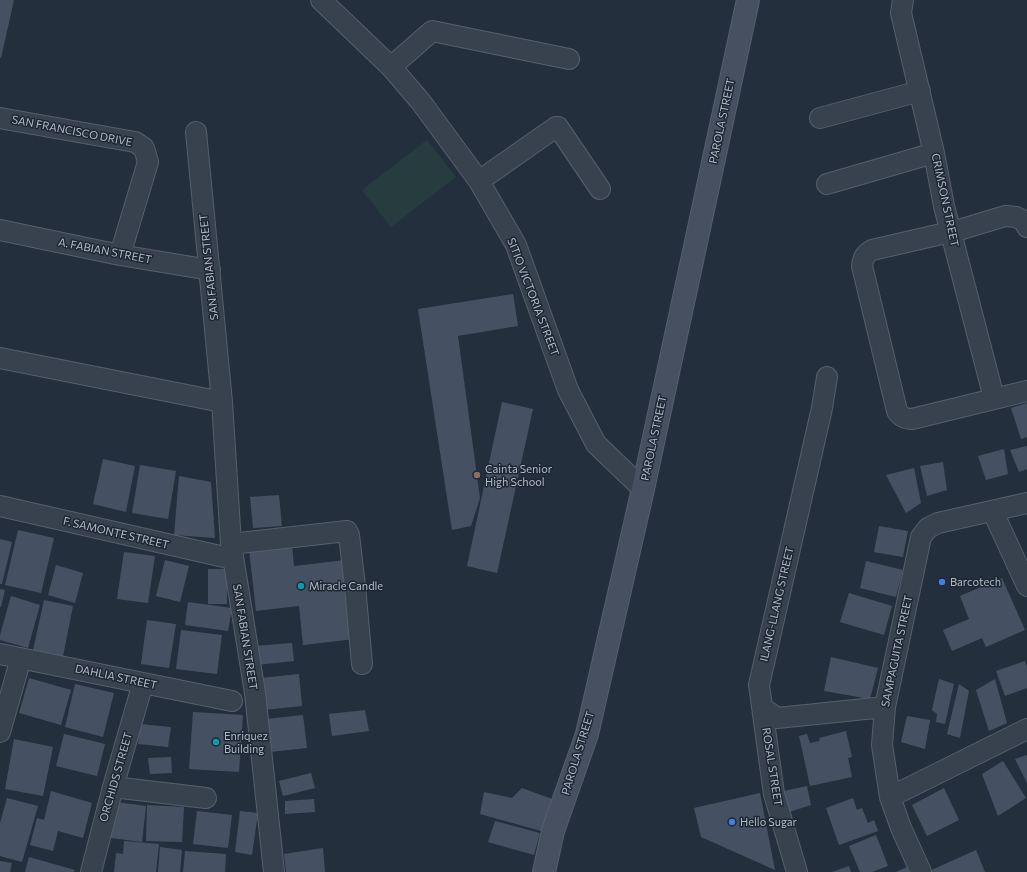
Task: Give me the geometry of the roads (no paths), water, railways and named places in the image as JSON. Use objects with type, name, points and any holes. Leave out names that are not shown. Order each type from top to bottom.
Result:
[{"type":"street","name":"SITIO VICTORIA STREET","points":[[321,0],[391,67],[421,102],[479,180],[516,246],[568,390],[596,444],[643,489]]},
{"type":"street","name":"PAROLA STREET","points":[[544,872],[553,832],[587,734],[643,489],[748,0]]},
{"type":"street","name":"CRIMSON STREET","points":[[903,0],[901,13],[934,153],[944,206],[994,398]]},
{"type":"street","points":[[391,67],[432,31],[568,59]]},
{"type":"street","points":[[820,118],[920,91]]},
{"type":"street","name":"SAN FRANCISCO DRIVE","points":[[0,118],[135,142],[144,148],[148,162],[120,254]]},
{"type":"street","points":[[479,180],[558,127],[600,189]]},
{"type":"street","name":"SAN FABIAN STREET","points":[[196,132],[222,402],[232,551],[255,693],[274,872]]},
{"type":"street","points":[[827,184],[934,153]]},
{"type":"street","points":[[1027,227],[1024,221],[1016,217],[1005,216],[951,232],[872,250],[866,254],[863,259],[862,266],[897,411],[900,416],[906,419],[912,419],[1027,391]]},
{"type":"street","name":"A. FABIAN STREET","points":[[0,230],[210,270]]},
{"type":"street","points":[[0,358],[222,402]]},
{"type":"street","name":"ILANG-LLANG STREET","points":[[763,708],[759,685],[820,416],[827,377]]},
{"type":"street","name":"SAMPAGUITA STREET","points":[[921,872],[901,828],[890,797],[882,745],[885,707],[921,537],[928,528],[938,523],[993,512],[1027,503]]},
{"type":"street","name":"F. SAMONTE STREET","points":[[0,506],[232,551],[347,531],[349,535],[356,586],[362,664]]},
{"type":"street","points":[[993,512],[1027,586]]},
{"type":"street","name":"DAHLIA STREET","points":[[0,654],[232,701]]},
{"type":"street","points":[[0,732],[21,658]]},
{"type":"street","name":"ORCHIDS STREET","points":[[91,872],[143,683]]},
{"type":"street","points":[[763,708],[777,718],[885,707]]},
{"type":"street","name":"ROSAL STREET","points":[[763,708],[774,794],[797,872]]},
{"type":"street","points":[[890,797],[1027,729]]},
{"type":"street","points":[[113,788],[206,798]]},
{"type":"place","name":"Cainta Senior High School","points":[[477,475]]},
{"type":"place","name":"Barcotech","points":[[942,582]]},
{"type":"place","name":"Miracle Candle","points":[[301,586]]},
{"type":"place","name":"Enriquez Building","points":[[216,742]]},
{"type":"place","name":"Hello Sugar","points":[[732,822]]}]
